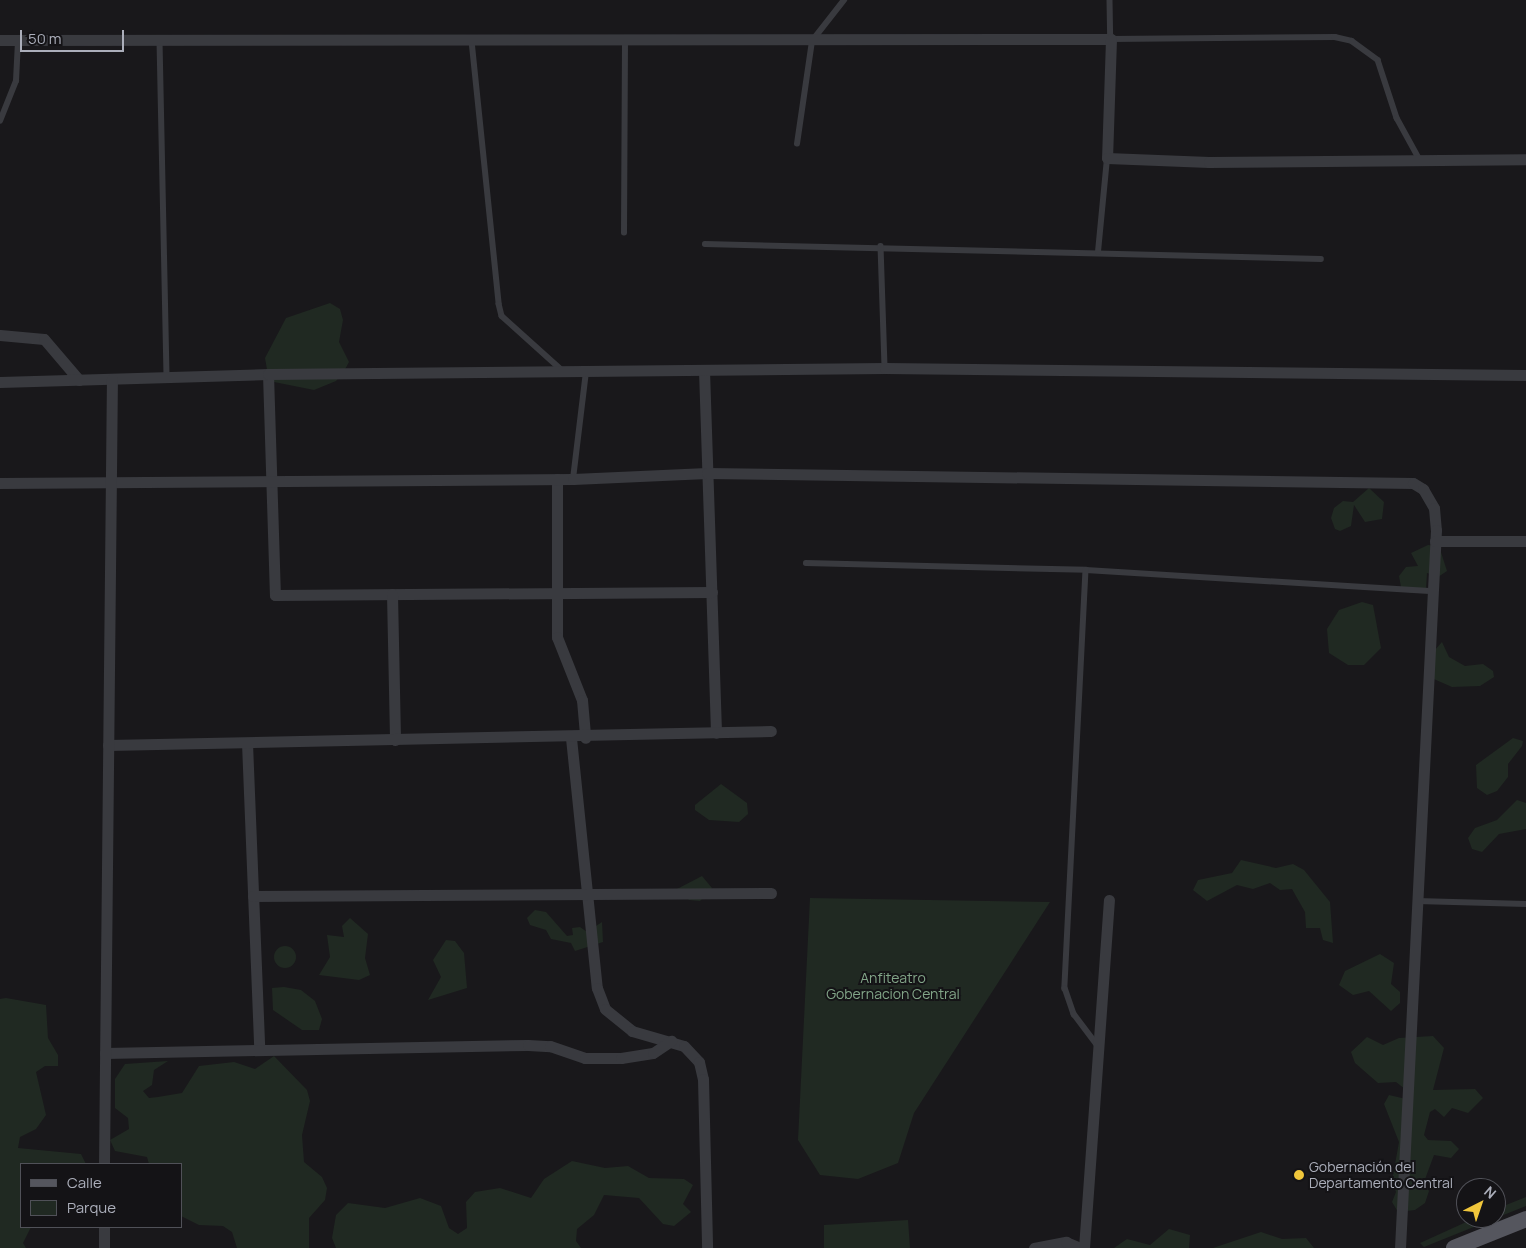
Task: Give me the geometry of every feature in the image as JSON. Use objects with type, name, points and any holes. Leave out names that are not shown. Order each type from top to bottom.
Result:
[{"type":"main road","points":[[1454,1248],[1479,1243],[1526,1218]]},
{"type":"street","points":[[0,40],[812,41],[1111,39],[1107,158],[1526,159]]},
{"type":"street","points":[[0,335],[44,339],[79,380]]},
{"type":"street","points":[[0,382],[268,374],[885,368],[1526,375]]},
{"type":"street","points":[[704,370],[716,733]]},
{"type":"street","points":[[268,374],[275,595],[712,592]]},
{"type":"street","points":[[104,1163],[112,379]]},
{"type":"street","points":[[0,482],[573,479],[707,473],[1051,480],[1403,481],[1423,489],[1429,499],[1435,541],[1400,1248]]},
{"type":"street","points":[[557,479],[557,637],[582,700],[585,738]]},
{"type":"street","points":[[1435,541],[1526,541]]},
{"type":"street","points":[[392,594],[395,740]]},
{"type":"street","points":[[108,745],[585,738],[771,731]]},
{"type":"street","points":[[571,738],[589,894],[597,988],[605,1009],[632,1031],[672,1041],[693,1053],[703,1079],[707,1248]]},
{"type":"street","points":[[247,743],[259,1047]]},
{"type":"street","points":[[253,896],[771,894]]},
{"type":"street","points":[[1034,1248],[1066,1242],[1082,1248],[1108,900]]},
{"type":"street","points":[[106,1053],[259,1047],[528,1045],[550,1046],[585,1058],[612,1058],[653,1053],[672,1041]]},
{"type":"street","points":[[104,1228],[104,1248]]},
{"type":"lane","points":[[797,144],[812,41],[844,0]]},
{"type":"lane","points":[[1110,0],[1111,39],[1335,37],[1352,41],[1378,60],[1397,118],[1420,160]]},
{"type":"lane","points":[[0,121],[16,81],[18,40]]},
{"type":"lane","points":[[160,41],[167,376]]},
{"type":"lane","points":[[472,41],[499,304],[502,316],[564,371]]},
{"type":"lane","points":[[624,233],[625,41]]},
{"type":"lane","points":[[1098,252],[1107,158]]},
{"type":"lane","points":[[705,244],[881,246],[1320,259]]},
{"type":"lane","points":[[881,246],[885,368]]},
{"type":"lane","points":[[573,479],[586,372]]},
{"type":"lane","points":[[806,563],[1086,570],[1433,591]]},
{"type":"lane","points":[[1086,570],[1065,988],[1074,1014],[1098,1045]]},
{"type":"lane","points":[[1417,901],[1526,904]]},
{"type":"green space","points":[[330,303],[340,309],[343,320],[339,342],[349,362],[343,373],[336,381],[314,390],[269,381],[265,358],[286,318]]},
{"type":"green space","points":[[1369,488],[1384,502],[1382,519],[1365,522],[1354,505],[1351,526],[1340,531],[1335,529],[1331,518],[1334,508],[1343,501],[1353,502]]},
{"type":"green space","points":[[1428,545],[1439,546],[1447,571],[1438,577],[1427,573],[1426,589],[1410,593],[1401,587],[1399,576],[1406,567],[1418,566],[1411,553]]},
{"type":"green space","points":[[1362,602],[1373,605],[1381,648],[1364,665],[1348,665],[1329,653],[1327,629],[1339,610]]},
{"type":"green space","points":[[1442,642],[1449,657],[1465,666],[1483,664],[1493,671],[1494,677],[1480,686],[1452,687],[1427,676],[1434,651]]},
{"type":"green space","points":[[1513,738],[1523,741],[1522,746],[1508,764],[1508,777],[1497,791],[1487,795],[1477,788],[1476,765]]},
{"type":"green space","points":[[721,784],[747,803],[748,814],[739,822],[709,820],[695,810],[695,805]]},
{"type":"green space","points":[[1517,800],[1526,803],[1526,829],[1499,834],[1482,852],[1472,849],[1468,838],[1475,828],[1497,820]]},
{"type":"green space","points":[[1241,860],[1276,868],[1293,864],[1304,870],[1330,902],[1333,943],[1323,940],[1320,928],[1306,928],[1305,912],[1292,889],[1280,890],[1270,883],[1253,889],[1237,885],[1207,901],[1193,890],[1198,880],[1232,873]]},
{"type":"green space","points":[[702,876],[712,888],[700,901],[689,900],[677,889]]},
{"type":"green space","name":"Anfiteatro Gobernacion Central","points":[[810,898],[1050,902],[914,1113],[898,1163],[858,1179],[820,1175],[798,1140]]},
{"type":"green space","points":[[535,910],[546,912],[567,936],[573,935],[572,928],[580,927],[587,932],[602,922],[603,942],[575,951],[571,943],[551,939],[546,930],[530,925],[527,918]]},
{"type":"green space","points":[[350,918],[368,934],[365,958],[370,975],[359,980],[319,975],[330,957],[327,935],[344,937],[342,926]]},
{"type":"green space","points":[[446,940],[455,941],[464,953],[467,988],[428,1000],[441,977],[433,960]]},
{"type":"green space","points":[[285,946],[293,949],[296,957],[293,965],[285,968],[277,965],[274,957],[277,949]]},
{"type":"green space","points":[[1380,954],[1394,963],[1391,984],[1400,992],[1400,1003],[1391,1011],[1369,991],[1353,995],[1339,985],[1345,971]]},
{"type":"green space","points":[[284,987],[301,990],[315,1001],[322,1019],[319,1030],[302,1030],[273,1010],[272,988]]},
{"type":"green space","points":[[6,998],[46,1005],[48,1038],[58,1055],[58,1066],[45,1066],[36,1072],[46,1115],[36,1129],[20,1137],[18,1148],[81,1154],[86,1163],[20,1163],[20,1228],[30,1228],[23,1243],[26,1248],[0,1248],[0,999]]},
{"type":"green space","points":[[1433,1036],[1444,1048],[1433,1090],[1475,1089],[1483,1098],[1468,1113],[1452,1108],[1444,1117],[1435,1109],[1430,1112],[1424,1135],[1428,1140],[1451,1141],[1459,1149],[1451,1158],[1434,1155],[1424,1182],[1429,1191],[1425,1203],[1415,1210],[1398,1212],[1392,1202],[1396,1192],[1392,1181],[1399,1142],[1384,1104],[1389,1095],[1406,1099],[1405,1089],[1396,1082],[1378,1083],[1355,1063],[1351,1052],[1367,1037],[1383,1045],[1399,1038]]},
{"type":"green space","points":[[274,1056],[307,1090],[310,1101],[302,1135],[304,1162],[322,1177],[327,1188],[325,1200],[309,1218],[309,1248],[237,1248],[232,1232],[223,1226],[199,1225],[182,1216],[182,1163],[149,1163],[147,1157],[115,1151],[110,1140],[129,1129],[128,1118],[115,1108],[115,1079],[125,1064],[168,1061],[154,1070],[152,1085],[143,1091],[149,1098],[182,1093],[199,1066],[234,1062],[255,1069]]},
{"type":"green space","points":[[572,1161],[605,1168],[628,1166],[649,1178],[684,1179],[693,1185],[683,1204],[691,1212],[674,1226],[663,1224],[639,1198],[604,1195],[594,1215],[577,1229],[576,1241],[581,1248],[336,1248],[332,1238],[336,1215],[348,1203],[385,1208],[420,1198],[441,1206],[449,1228],[458,1234],[467,1228],[466,1202],[475,1192],[500,1188],[531,1198],[544,1179]]},
{"type":"green space","points":[[1526,1197],[1526,1206],[1506,1214],[1506,1205]]},
{"type":"green space","points":[[908,1220],[910,1248],[824,1248],[824,1225]]},
{"type":"green space","points":[[1456,1227],[1471,1228],[1424,1247],[1420,1243]]},
{"type":"green space","points":[[1169,1229],[1190,1235],[1189,1248],[1114,1248],[1127,1239],[1150,1245]]},
{"type":"green space","points":[[1261,1232],[1282,1239],[1306,1238],[1314,1248],[1213,1248]]},
{"type":"place","name":"Gobernación del Departamento Central","points":[[1299,1175]]}]
